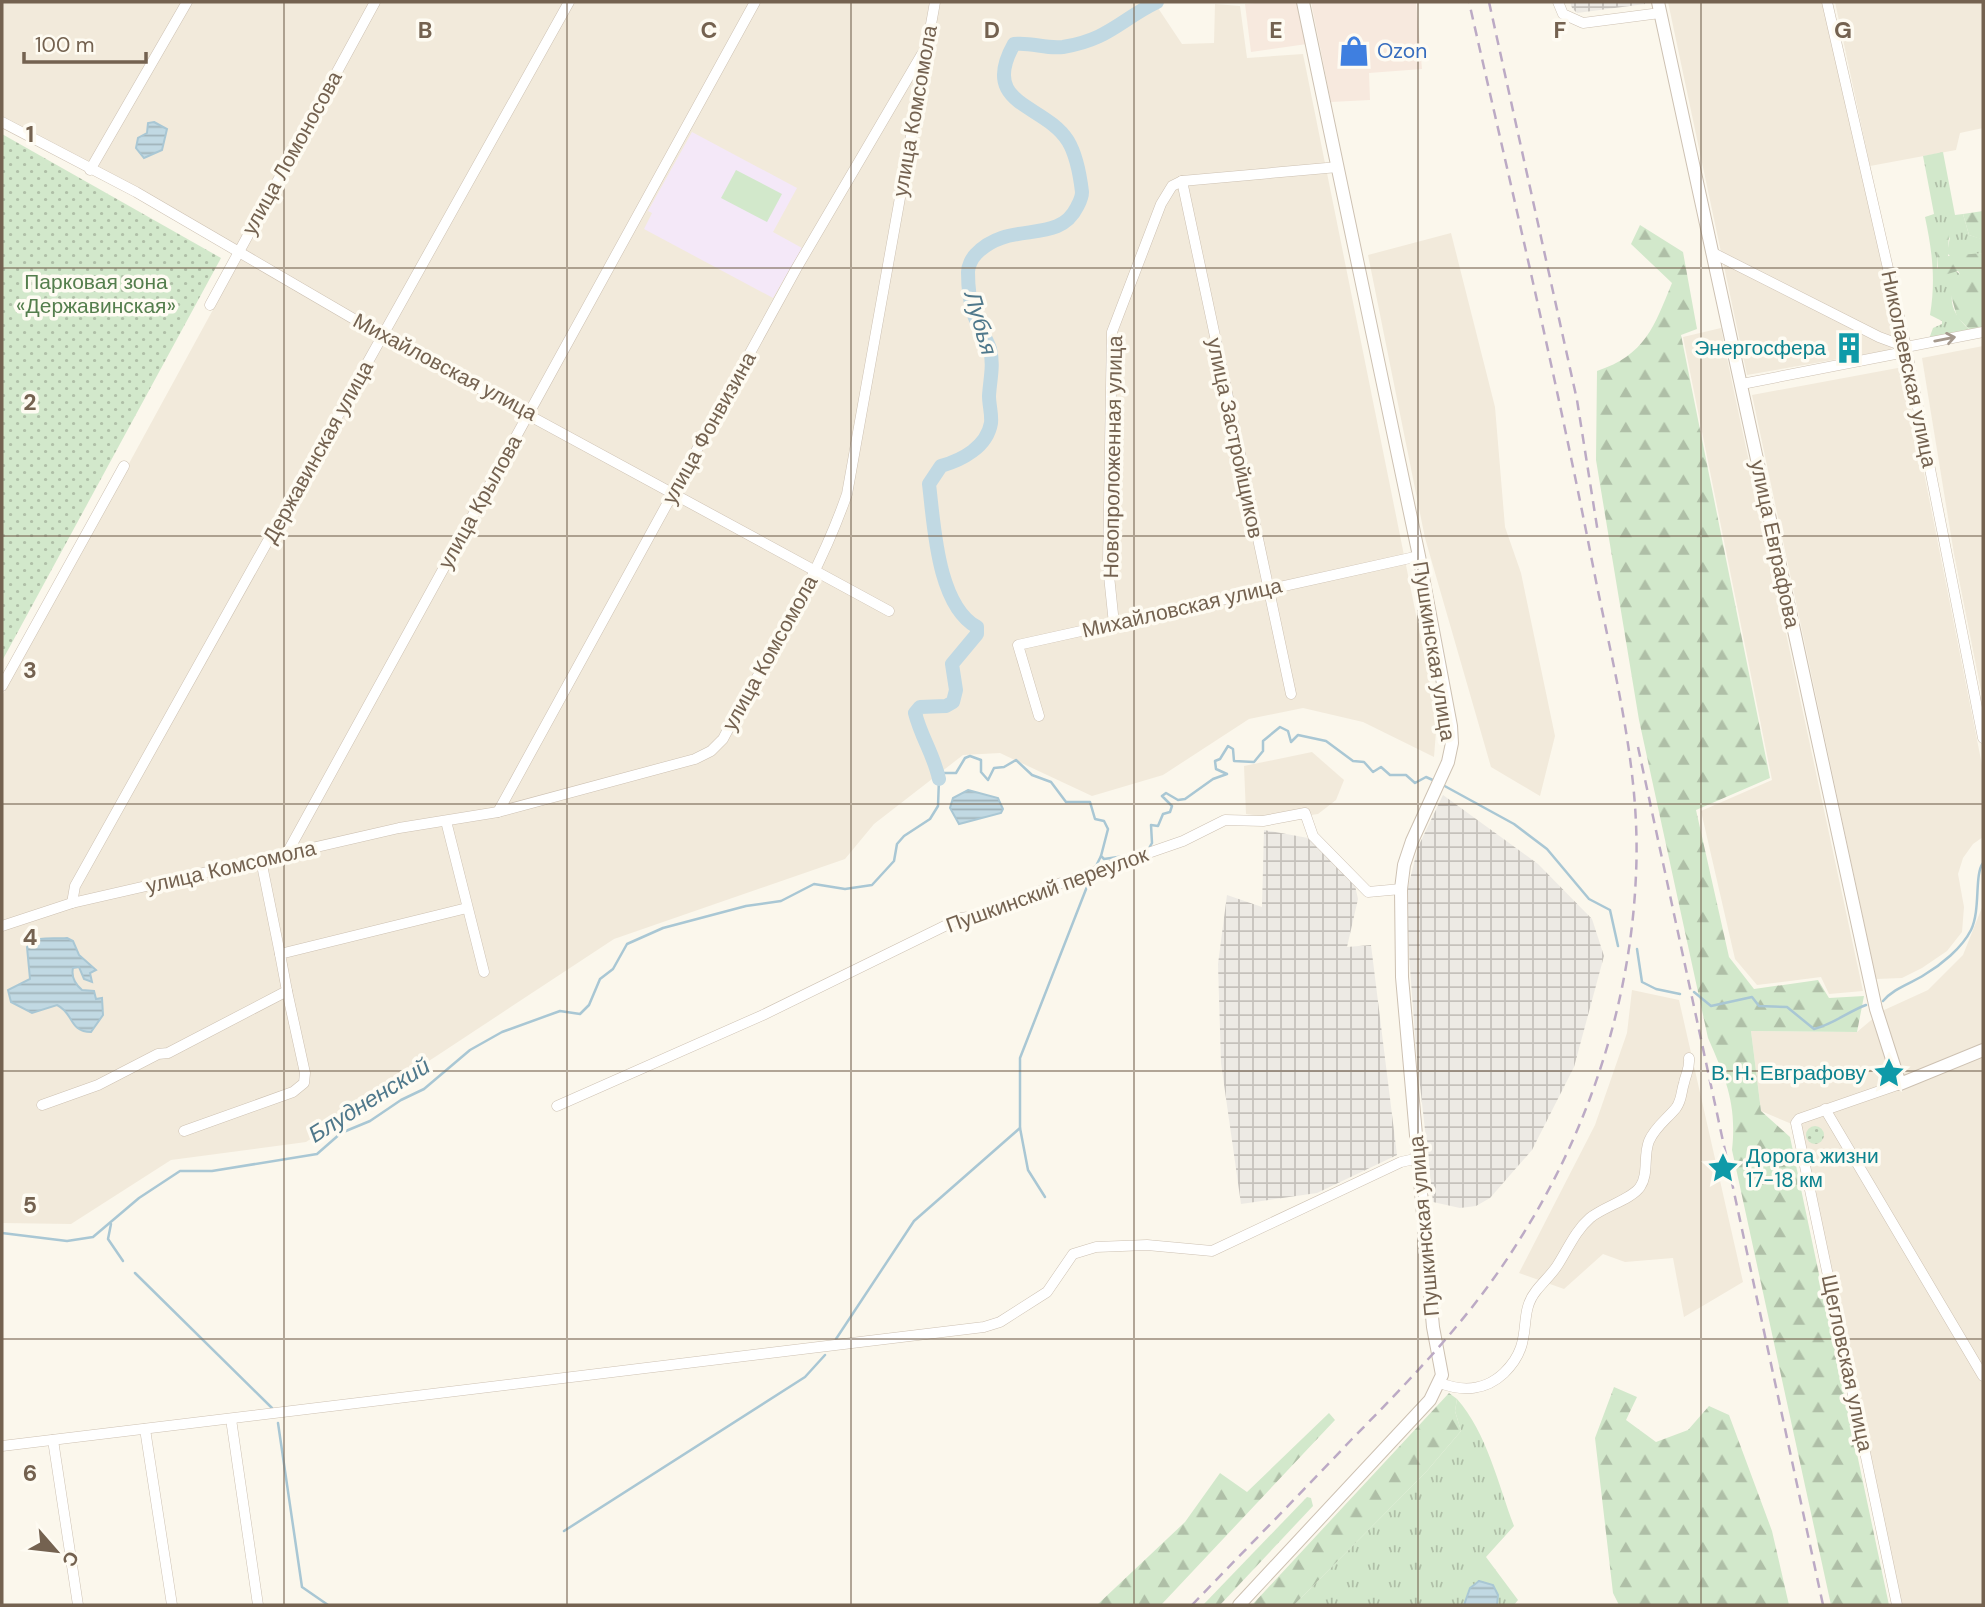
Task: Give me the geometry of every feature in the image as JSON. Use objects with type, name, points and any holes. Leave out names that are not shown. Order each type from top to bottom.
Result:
[{"type":"street","points":[[90,170],[187,2]]},
{"type":"street","name":"улица Ломоносова","points":[[210,305],[375,2]]},
{"type":"street","name":"Державинская улица","points":[[72,903],[75,886],[569,2]]},
{"type":"street","name":"улица Крылова","points":[[286,855],[755,2]]},
{"type":"street","name":"улица Комсомола","points":[[2,926],[72,903],[261,860],[498,812],[695,759],[711,751],[723,739],[816,569],[832,538],[847,494],[935,2]]},
{"type":"street","name":"Пушкинская улица","points":[[1303,2],[1419,556],[1451,726],[1452,743],[1444,775],[1412,841],[1404,865],[1401,889],[1402,977],[1433,1327],[1442,1368],[1440,1383]]},
{"type":"street","points":[[1558,2],[1563,14],[1583,23],[1659,8]]},
{"type":"street","name":"Николаевская улица","points":[[1828,2],[1906,346],[1983,738]]},
{"type":"street","name":"улица Евграфова","points":[[1659,8],[1875,1003],[1900,1084]]},
{"type":"street","name":"улица Фонвизина","points":[[498,812],[796,269],[926,47]]},
{"type":"street","name":"Михайловская улица","points":[[2,122],[136,192],[237,253],[383,335],[529,412],[889,611]]},
{"type":"street","points":[[1182,181],[1338,167]]},
{"type":"street","name":"улица Застройщиков","points":[[1182,181],[1291,694]]},
{"type":"street","name":"Новопроложенная улица","points":[[1114,624],[1108,566],[1112,332],[1161,204],[1172,186],[1182,181]]},
{"type":"street","points":[[1713,253],[1879,337],[1906,346]]},
{"type":"street","points":[[1742,384],[1895,354],[1906,346],[1983,332]]},
{"type":"street","points":[[2,686],[124,466]]},
{"type":"street","name":"Михайловская улица","points":[[1039,716],[1018,645],[1419,556]]},
{"type":"street","name":"Пушкинский переулок","points":[[557,1106],[763,1015],[961,918],[989,914],[1047,888],[1183,841],[1225,820],[1263,821],[1306,813],[1313,836],[1368,892],[1401,889]]},
{"type":"street","points":[[446,821],[484,972]]},
{"type":"street","points":[[184,1131],[293,1092],[304,1083],[305,1073],[261,860]]},
{"type":"street","points":[[280,954],[467,908]]},
{"type":"street","points":[[42,1105],[98,1085],[158,1054],[168,1053],[287,991]]},
{"type":"street","points":[[1983,1050],[1900,1084],[1825,1109],[1983,1376]]},
{"type":"street","points":[[1239,1605],[1430,1400],[1440,1383],[1459,1389],[1478,1388],[1504,1373],[1517,1357],[1526,1337],[1526,1310],[1533,1294],[1556,1266],[1571,1240],[1590,1219],[1639,1190],[1645,1177],[1650,1139],[1682,1096],[1690,1068],[1689,1058]]},
{"type":"street","name":"Щегловская улица","points":[[1825,1109],[1797,1121],[1897,1605]]},
{"type":"street","points":[[2,1446],[984,1327],[1000,1322],[1047,1292],[1073,1254],[1096,1247],[1147,1245],[1212,1251],[1401,1162],[1419,1158]]},
{"type":"street","points":[[230,1419],[258,1605]]},
{"type":"street","points":[[145,1429],[172,1605]]},
{"type":"street","points":[[53,1440],[78,1605]]},
{"type":"shaded area","points":[[2,2],[1154,2],[1182,44],[1214,43],[1215,4],[1240,6],[1247,58],[1303,54],[1437,719],[1434,757],[1363,722],[1303,708],[1249,719],[1163,775],[1092,796],[1000,753],[963,755],[874,824],[845,859],[614,939],[306,1142],[171,1160],[71,1224],[2,1223],[2,696],[245,251],[2,122]]},
{"type":"shaded area","points":[[1297,2],[1307,44],[1251,52],[1245,4]]},
{"type":"shaded area","points":[[1311,2],[1416,2],[1422,69],[1369,73],[1370,100],[1331,102]]},
{"type":"shaded area","points":[[1570,2],[1645,2],[1645,4],[1577,13]]},
{"type":"shaded area","points":[[1668,2],[1825,2],[1900,337],[1890,350],[1747,375]]},
{"type":"shaded area","points":[[1835,2],[1983,2],[1983,128],[1960,133],[1956,150],[1870,166]]},
{"type":"shaded area","points":[[692,132],[797,188],[773,232],[802,248],[773,298],[644,229],[652,213],[648,211]]},
{"type":"shaded area","points":[[1451,233],[1495,407],[1505,527],[1521,573],[1555,736],[1540,796],[1491,767],[1425,538],[1368,255]]},
{"type":"shaded area","points":[[1721,328],[1863,991],[1829,994],[1821,977],[1757,985],[1735,959],[1701,811],[1772,780],[1683,337]]},
{"type":"shaded area","points":[[1983,346],[1983,701],[1954,554],[1922,358]]},
{"type":"shaded area","points":[[1903,367],[1983,770],[1983,837],[1973,844],[1963,858],[1958,874],[1964,907],[1962,932],[1947,951],[1922,968],[1902,978],[1876,979],[1752,395]]},
{"type":"shaded area","points":[[1312,752],[1344,780],[1336,800],[1318,814],[1283,819],[1246,814],[1244,766]]},
{"type":"shaded area","points":[[1443,795],[1538,864],[1592,919],[1604,956],[1574,1067],[1532,1150],[1490,1198],[1476,1206],[1460,1208],[1433,1202],[1416,1049],[1408,941],[1408,887],[1418,847]]},
{"type":"shaded area","points":[[1264,830],[1308,838],[1354,881],[1358,899],[1347,947],[1371,945],[1397,1155],[1317,1193],[1241,1204],[1221,1063],[1218,964],[1227,895],[1262,907]]},
{"type":"shaded area","points":[[1983,905],[1983,1605],[1902,1605],[1799,1127],[1761,1111],[1751,1031],[1857,1032],[1882,1011],[1928,990],[1963,955]]},
{"type":"shaded area","points":[[1632,990],[1679,1000],[1743,1282],[1684,1317],[1673,1258],[1625,1262],[1603,1254],[1564,1289],[1519,1273],[1595,1125],[1627,1033]]},
{"type":"green space","name":"Парковая зона «Державинская»","points":[[2,134],[221,258],[2,661]]},
{"type":"green space","points":[[1943,152],[1955,215],[1963,214],[1969,235],[1982,239],[1983,253],[1952,258],[1947,253],[1950,237],[1938,254],[1937,268],[1947,274],[1954,270],[1960,274],[1953,289],[1952,304],[1958,317],[1970,330],[1929,339],[1933,328],[1942,324],[1942,321],[1930,315],[1932,265],[1925,217],[1934,214],[1923,156]]},
{"type":"green space","points":[[736,170],[782,194],[767,222],[721,198]]},
{"type":"green space","points":[[1983,211],[1983,240],[1969,235],[1963,214]]},
{"type":"green space","points":[[1640,225],[1683,252],[1697,329],[1681,335],[1770,778],[1696,810],[1729,957],[1754,989],[1818,980],[1829,998],[1864,996],[1857,1032],[1751,1031],[1761,1111],[1790,1137],[1889,1605],[1831,1605],[1732,1150],[1733,1119],[1729,1092],[1708,1038],[1639,720],[1596,460],[1597,371],[1626,357],[1646,338],[1672,283],[1631,244]]},
{"type":"green space","points":[[1943,225],[1949,229],[1948,256],[1983,253],[1983,327],[1970,330],[1957,317],[1949,288],[1960,274],[1958,271],[1944,275],[1938,272],[1937,239]]},
{"type":"green space","points":[[1811,1126],[1819,1126],[1824,1135],[1822,1142],[1811,1144],[1806,1139],[1806,1131]]},
{"type":"green space","points":[[1614,1387],[1637,1397],[1626,1420],[1656,1442],[1688,1430],[1709,1406],[1729,1415],[1772,1531],[1789,1605],[1619,1605],[1613,1593],[1595,1438]]},
{"type":"green space","points":[[1449,1393],[1457,1399],[1455,1411],[1461,1431],[1426,1472],[1294,1605],[1252,1605]]},
{"type":"green space","points":[[1457,1399],[1484,1443],[1514,1526],[1486,1557],[1518,1600],[1514,1605],[1294,1605],[1426,1472],[1461,1431],[1455,1411]]},
{"type":"green space","points":[[1329,1413],[1335,1420],[1161,1605],[1097,1605],[1185,1522],[1220,1473],[1247,1492]]},
{"type":"green space","points":[[1307,1497],[1311,1498],[1313,1506],[1220,1605],[1203,1605]]},
{"type":"water","points":[[154,122],[167,129],[162,150],[144,158],[136,148],[138,138],[147,133],[148,123]]},
{"type":"water","points":[[968,790],[998,798],[1003,809],[1001,813],[959,824],[950,808],[953,798]]},
{"type":"water","points":[[67,938],[73,941],[79,955],[96,970],[90,973],[92,982],[84,979],[79,967],[73,968],[77,985],[82,990],[94,991],[96,999],[102,998],[103,1015],[91,1032],[75,1026],[57,1005],[32,1013],[11,1002],[8,990],[30,979],[27,947],[40,939]]},
{"type":"water","points":[[1479,1581],[1493,1585],[1498,1595],[1497,1605],[1464,1605],[1470,1588]]},
{"type":"waterway","name":"Лубья","points":[[939,779],[915,713],[920,707],[946,706],[953,702],[956,690],[952,664],[977,634],[977,627],[953,601],[946,583],[936,541],[929,484],[941,466],[965,456],[979,446],[991,423],[991,355],[973,310],[969,288],[970,262],[989,244],[1003,237],[1058,226],[1069,219],[1082,194],[1078,166],[1068,141],[1057,128],[1009,92],[1004,80],[1005,64],[1014,44],[1056,47],[1078,44],[1103,34],[1157,2]]},
{"type":"waterway","points":[[1148,850],[1152,843],[1151,825],[1158,826],[1163,814],[1170,812],[1172,806],[1162,796],[1166,793],[1178,800],[1185,799],[1213,779],[1227,774],[1216,769],[1215,761],[1220,759],[1228,746],[1233,749],[1234,761],[1254,762],[1263,751],[1263,741],[1280,727],[1288,731],[1291,742],[1298,735],[1326,741],[1353,761],[1364,762],[1373,772],[1381,767],[1390,775],[1406,775],[1415,783],[1426,777],[1435,781]]},
{"type":"waterway","name":"Блудненский","points":[[2,1233],[67,1241],[93,1237],[139,1198],[180,1171],[212,1171],[317,1154],[341,1133],[370,1121],[401,1100],[424,1089],[470,1050],[502,1032],[560,1011],[580,1014],[589,1005],[600,979],[613,969],[627,944],[663,928],[746,906],[781,901],[814,884],[845,889],[872,885],[894,861],[897,844],[904,836],[930,819],[938,806],[939,779],[944,773],[956,773],[965,758],[970,756],[981,760],[981,772],[988,780],[994,768],[1004,767],[1016,760],[1032,775],[1051,782],[1066,802],[1090,802],[1095,819],[1104,821],[1108,829],[1101,856],[1104,859],[1125,856]]},
{"type":"waterway","points":[[1441,784],[1514,824],[1547,849],[1589,899],[1610,910],[1618,946]]},
{"type":"waterway","points":[[1095,868],[1101,856]]},
{"type":"waterway","points":[[1883,1001],[1897,989],[1937,966],[1957,950],[1967,937],[1974,922],[1980,868],[1983,863]]},
{"type":"waterway","points":[[836,1339],[914,1221],[1020,1128],[1020,1058],[1090,879]]},
{"type":"waterway","points":[[1637,949],[1642,982],[1656,989],[1680,994]]},
{"type":"waterway","points":[[1694,992],[1711,1006],[1752,997],[1759,1006],[1787,1007],[1814,1029],[1866,1005]]},
{"type":"waterway","points":[[1020,1128],[1028,1170],[1045,1197]]},
{"type":"waterway","points":[[111,1224],[108,1239],[123,1261]]},
{"type":"waterway","points":[[135,1273],[272,1408]]},
{"type":"waterway","points":[[564,1531],[805,1377],[825,1355]]},
{"type":"waterway","points":[[278,1423],[302,1587],[328,1605]]},
{"type":"railway","points":[[1192,1605],[1419,1369],[1461,1321],[1500,1269],[1543,1200],[1585,1112],[1615,1018],[1625,971],[1636,874],[1636,835],[1624,719],[1549,354],[1469,2]]},
{"type":"railway","points":[[1489,2],[1577,400],[1598,533]]},
{"type":"railway","points":[[1638,747],[1823,1605]]},
{"type":"place","name":"Ozon","points":[[1354,51]]},
{"type":"place","name":"Энергосфера","points":[[1849,348]]},
{"type":"place","name":"В. Н. Евграфову","points":[[1889,1073]]},
{"type":"place","name":"Дорога жизни 17-18 км","points":[[1723,1168]]}]
